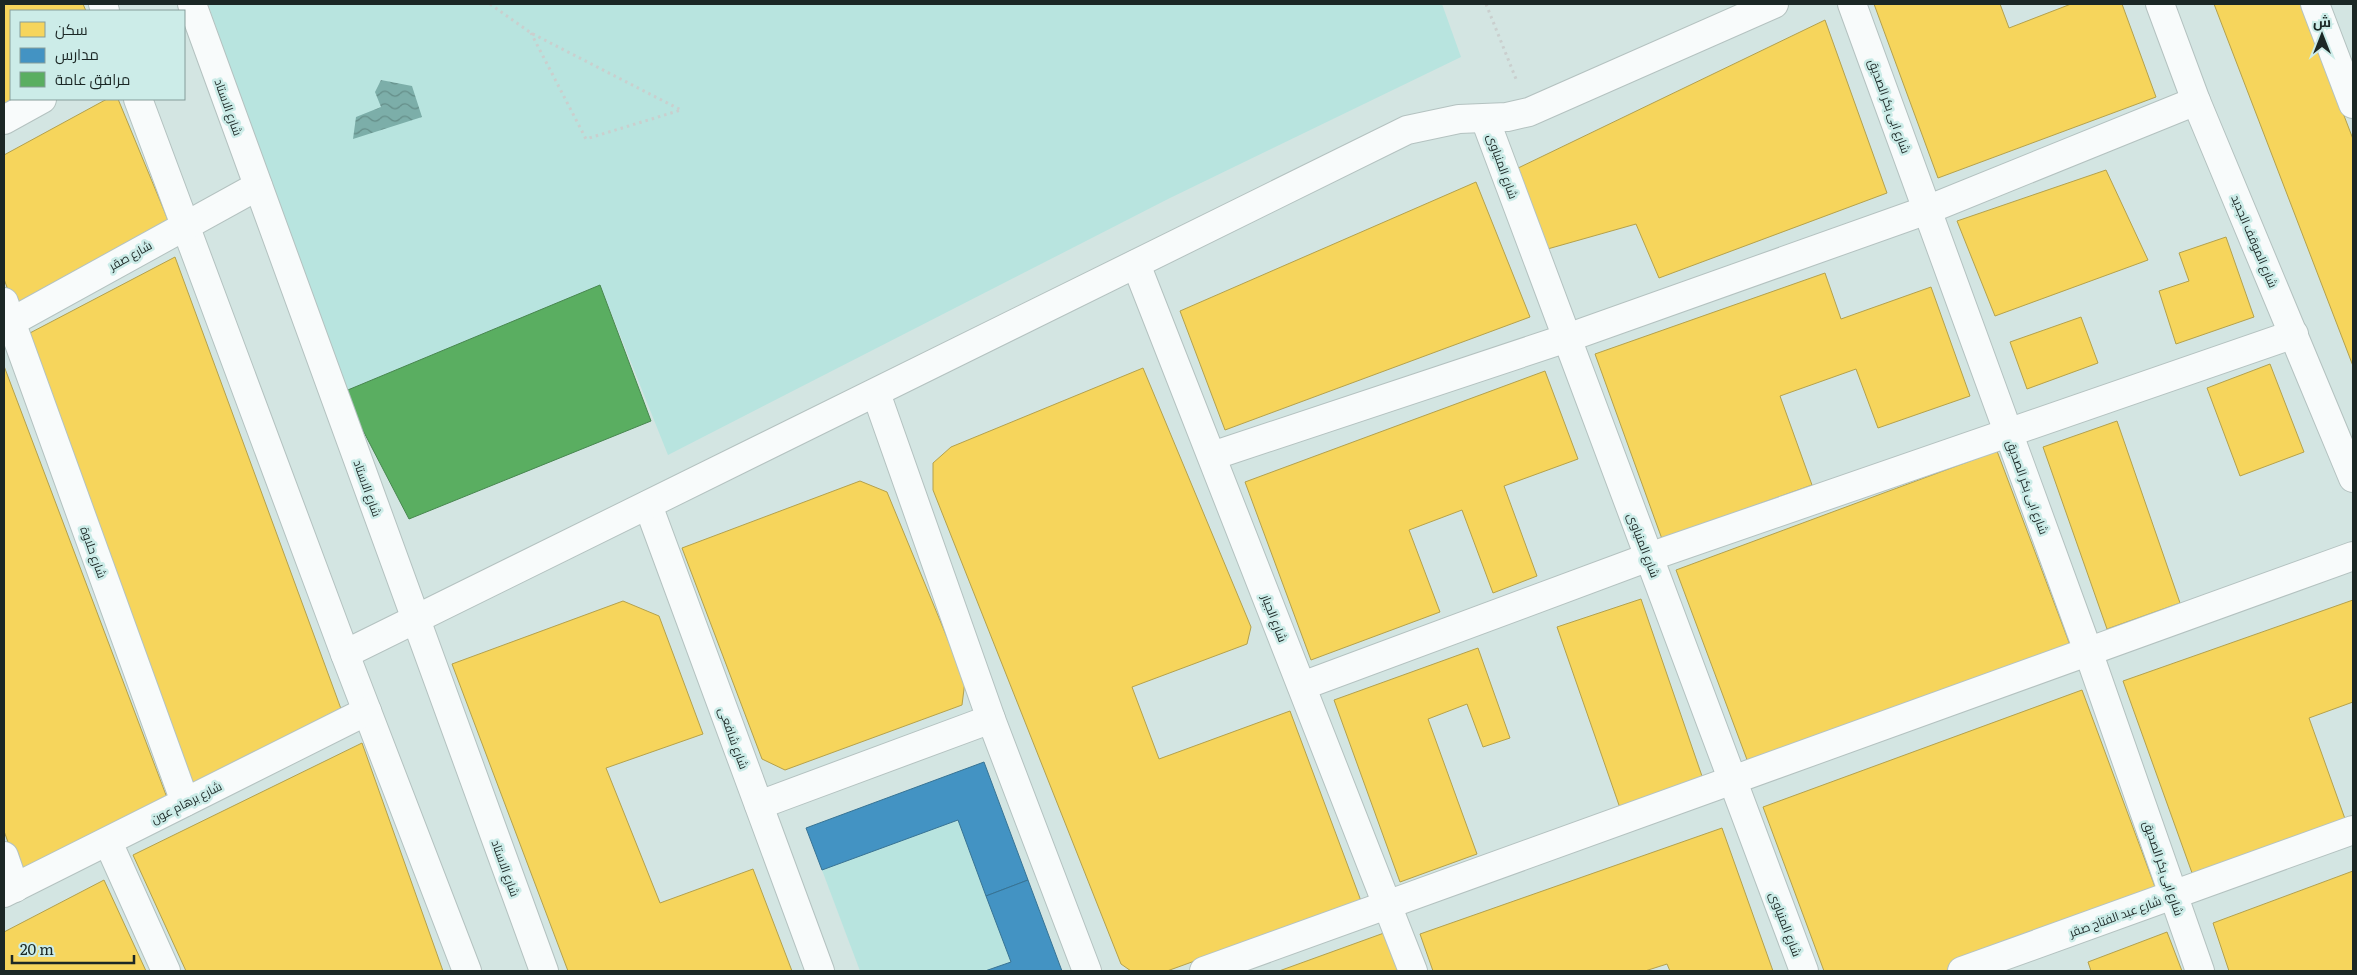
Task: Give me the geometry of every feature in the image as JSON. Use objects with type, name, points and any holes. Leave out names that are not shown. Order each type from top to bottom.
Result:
[{"type":"street","name":"شارع الاستاد","points":[[192,4],[544,971]]},
{"type":"street","points":[[345,654],[1407,130],[1459,119],[1485,119],[1529,112],[1774,4]]},
{"type":"street","name":"شارع ابى بكر الصديق","points":[[1852,4],[2088,651],[2200,971]]},
{"type":"street","name":"شارع الموقف الجديد","points":[[2160,4],[2196,101],[2353,478]]},
{"type":"street","points":[[2315,4],[2353,102]]},
{"type":"street","points":[[4,120],[40,100]]},
{"type":"street","points":[[138,100],[345,654],[466,971]]},
{"type":"street","points":[[1212,456],[1567,338],[1927,210],[2196,101]]},
{"type":"street","name":"شارع المنياوى","points":[[1485,119],[1804,971]]},
{"type":"street","name":"شارع صقر","points":[[6,316],[258,186]]},
{"type":"street","name":"شارع الجيار","points":[[1136,264],[1414,971]]},
{"type":"street","name":"شارع حلاوة","points":[[6,316],[185,802]]},
{"type":"street","points":[[1302,686],[1649,558],[2294,334]]},
{"type":"street","points":[[876,393],[992,719],[1087,971]]},
{"type":"street","name":"شارع شافعى","points":[[648,505],[820,971]]},
{"type":"street","points":[[1204,971],[2353,556]]},
{"type":"street","name":"شارع برهام عون","points":[[10,891],[367,711]]},
{"type":"street","points":[[759,805],[992,719]]},
{"type":"street","name":"شارع عبد الفتاح صقر","points":[[1962,971],[2007,964],[2174,895],[2353,830]]},
{"type":"street","points":[[108,842],[166,971]]},
{"type":"street","points":[[4,856],[10,891]]},
{"type":"path","points":[[490,4],[531,33],[681,110],[586,139],[531,33]]},
{"type":"path","points":[[1486,4],[1529,112]]},
{"type":"shaded area","points":[[208,4],[1442,4],[1461,57],[1168,199],[668,455],[600,285],[343,392]]},
{"type":"shaded area","points":[[958,820],[1011,962],[985,971],[860,971],[822,870]]},
{"type":"water","points":[[381,80],[412,86],[422,117],[353,139],[356,117],[381,107],[375,92]]},
{"type":"building: سكن","points":[[4,4],[83,4],[86,10],[10,10],[10,100],[30,100],[4,113]]},
{"type":"building: سكن","points":[[1874,4],[2000,4],[2009,28],[2071,4],[2122,4],[2156,97],[1938,178]]},
{"type":"building: سكن","points":[[2214,4],[2301,4],[2353,139],[2353,366]]},
{"type":"building: سكن","points":[[1825,20],[1887,193],[1659,278],[1636,224],[1544,250],[1514,170]]},
{"type":"building: سكن","points":[[105,100],[118,100],[168,220],[16,312],[4,279],[4,155]]},
{"type":"building: سكن","points":[[2106,170],[2148,260],[1995,316],[1957,221]]},
{"type":"building: سكن","points":[[1476,182],[1530,317],[1225,430],[1180,311]]},
{"type":"building: سكن","points":[[2226,237],[2254,317],[2176,344],[2159,291],[2189,281],[2179,253]]},
{"type":"building: سكن","points":[[175,257],[344,717],[192,790],[28,334]]},
{"type":"building: سكن","points":[[1825,273],[1841,319],[1931,287],[1970,396],[1878,428],[1856,369],[1780,396],[1812,485],[1662,539],[1595,354]]},
{"type":"building: سكن","points":[[2081,317],[2098,363],[2027,389],[2010,342]]},
{"type":"building: سكن","points":[[2270,364],[2304,452],[2240,476],[2207,388]]},
{"type":"building: سكن","points":[[4,366],[169,803],[20,876],[4,831]]},
{"type":"building: سكن","points":[[1143,368],[1251,627],[1247,644],[1132,687],[1159,759],[1290,711],[1361,901],[1167,971],[1131,971],[1121,964],[933,490],[933,463],[951,447]]},
{"type":"building: سكن","points":[[1545,371],[1578,459],[1504,486],[1537,576],[1493,593],[1462,510],[1409,530],[1440,612],[1311,660],[1245,482]]},
{"type":"building: سكن","points":[[2117,421],[2180,603],[2107,629],[2043,447]]},
{"type":"building: سكن","points":[[1997,451],[2070,645],[1749,765],[1676,570]]},
{"type":"building: سكن","points":[[860,481],[887,492],[965,681],[962,705],[785,770],[762,759],[682,548]]},
{"type":"building: سكن","points":[[1641,599],[1703,779],[1620,808],[1557,627]]},
{"type":"building: سكن","points":[[2353,600],[2353,702],[2309,718],[2349,830],[2196,884],[2123,681]]},
{"type":"building: سكن","points":[[623,601],[659,616],[703,734],[606,768],[660,903],[753,869],[792,971],[568,971],[452,664]]},
{"type":"building: سكن","points":[[1478,648],[1510,738],[1483,747],[1467,704],[1428,719],[1477,854],[1400,882],[1334,700]]},
{"type":"building: سكن","points":[[2082,690],[2158,895],[1950,971],[1824,971],[1763,807]]},
{"type":"building: سكن","points":[[362,743],[443,971],[186,971],[133,855]]},
{"type":"building: سكن","points":[[1722,828],[1773,971],[1670,971],[1667,964],[1645,971],[1433,971],[1420,934]]},
{"type":"building: سكن","points":[[2353,871],[2353,971],[2229,971],[2213,923]]},
{"type":"building: سكن","points":[[104,880],[146,971],[4,971],[4,932]]},
{"type":"building: سكن","points":[[2167,932],[2182,971],[2091,971],[2088,962]]},
{"type":"building: سكن","points":[[1384,933],[1398,971],[1279,971]]},
{"type":"building: مدارس","points":[[984,762],[1028,880],[986,896],[958,820],[822,870],[806,828]]},
{"type":"building: مدارس","points":[[1028,880],[1062,971],[985,971],[1011,962],[986,896]]},
{"type":"building: مرافق عامة","points":[[600,285],[651,421],[409,519],[343,392]]}]
